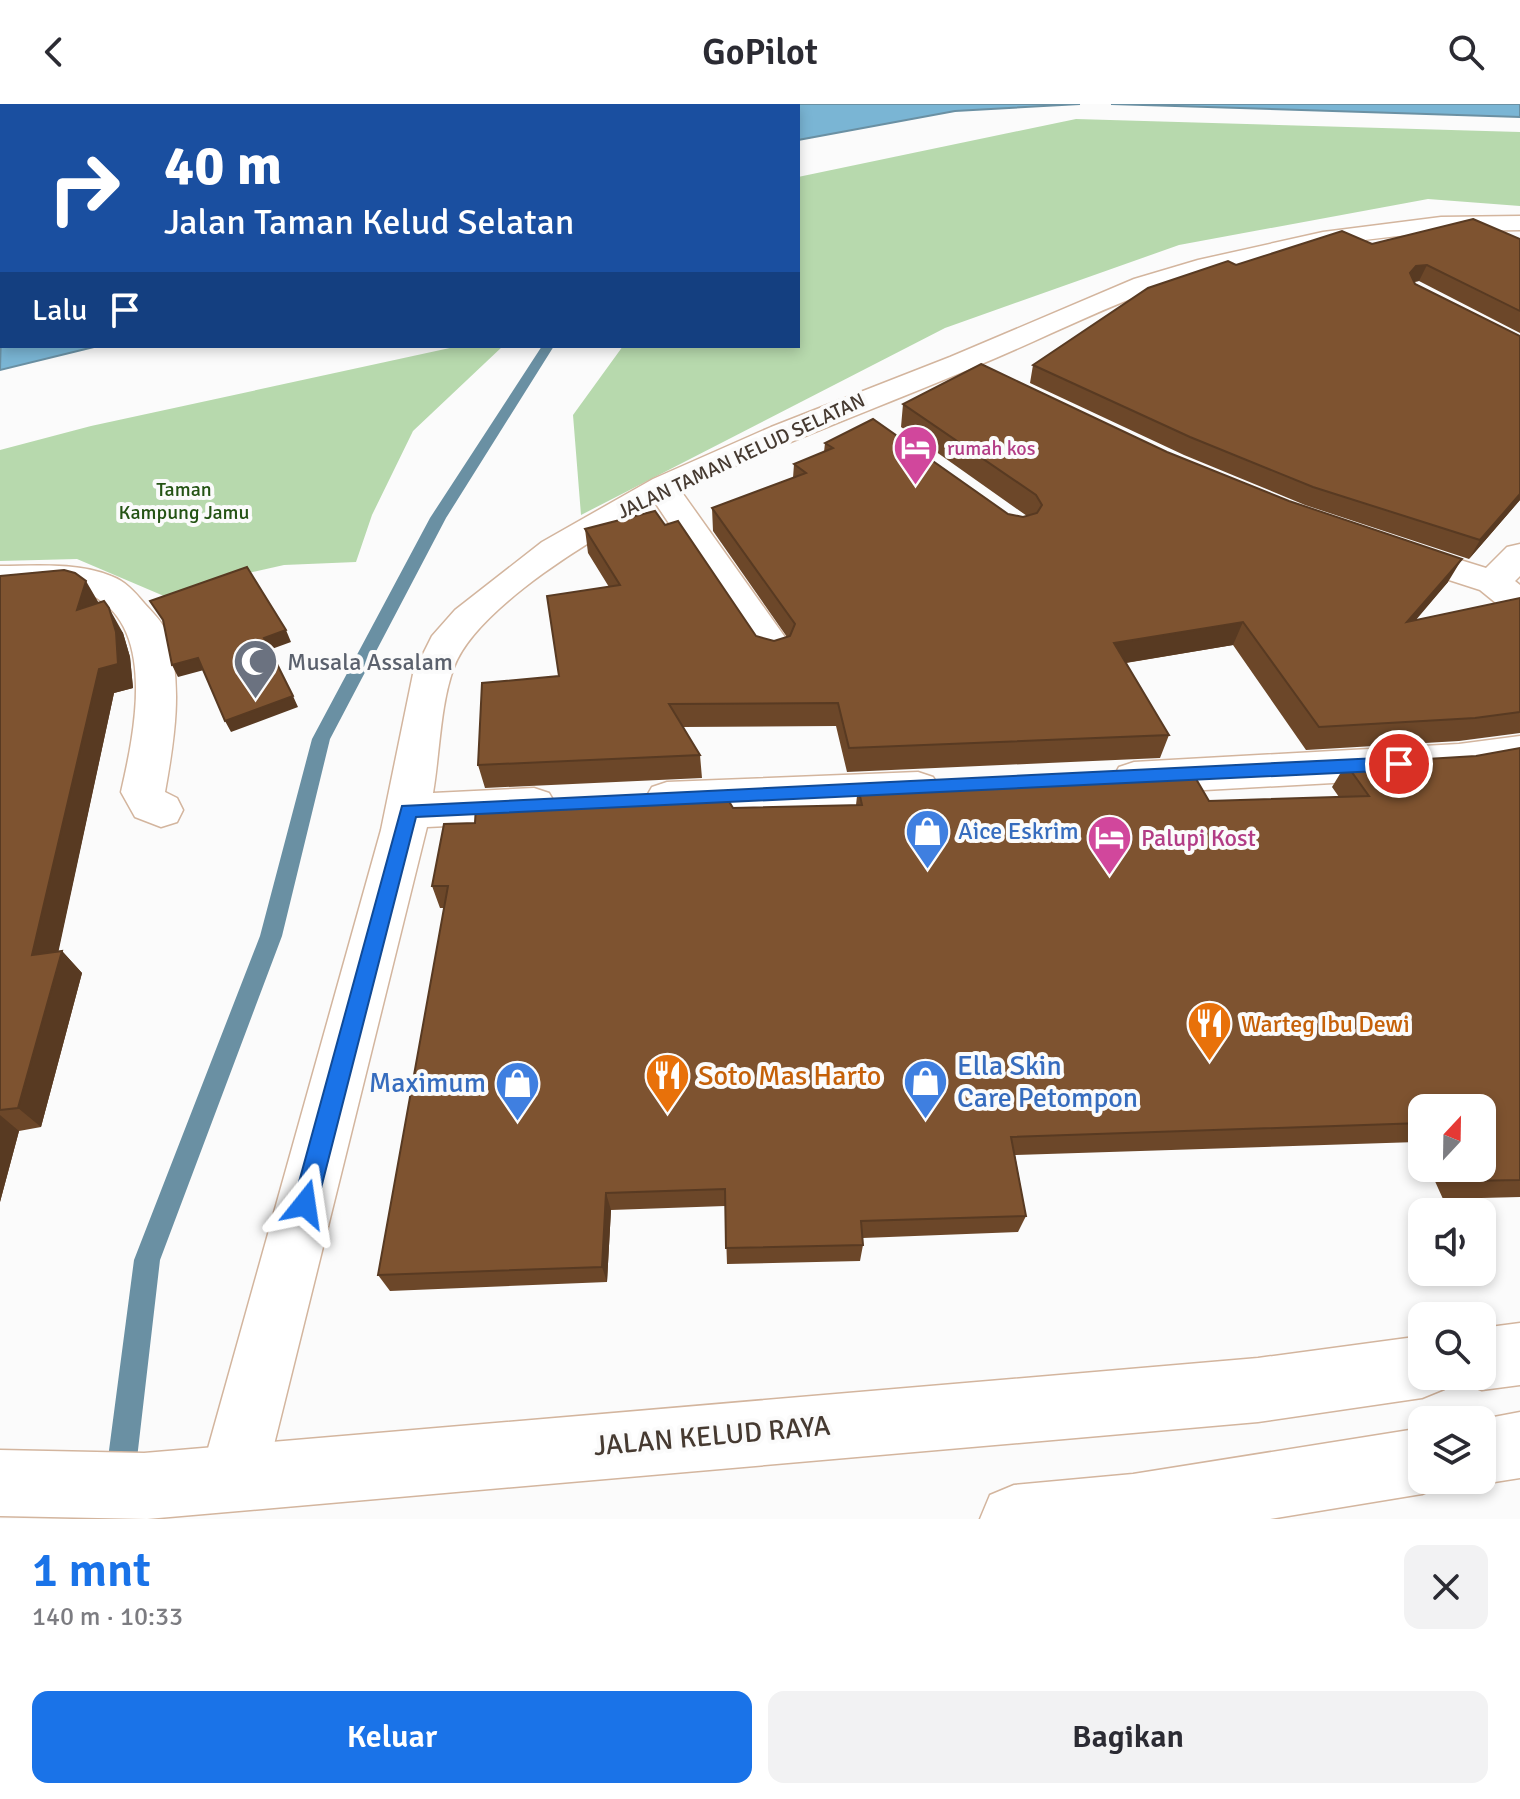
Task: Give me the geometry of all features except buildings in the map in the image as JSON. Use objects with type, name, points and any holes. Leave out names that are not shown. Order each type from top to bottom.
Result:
[{"type":"street","name":"JALAN TAMAN KELUD SELATAN","points":[[233,1477],[409,811],[431,674],[442,651],[459,628],[541,557],[663,489],[846,405],[958,363],[1093,306],[1202,266],[1287,246],[1372,231],[1456,222],[1520,223]]},
{"type":"street","points":[[958,363],[1001,385]]},
{"type":"street","points":[[846,405],[883,432]]},
{"type":"street","points":[[663,489],[773,649]]},
{"type":"street","points":[[1369,542],[1493,582],[1520,604]]},
{"type":"street","points":[[1493,582],[1520,555]]},
{"type":"street","points":[[0,577],[55,578],[99,584],[118,596],[147,630],[156,670],[150,757],[143,792],[150,805],[161,810]]},
{"type":"street","points":[[1089,780],[1459,760],[1520,751]]},
{"type":"street","points":[[630,801],[962,786]]},
{"type":"street","points":[[409,811],[567,803]]},
{"type":"street","points":[[1496,1357],[1520,1354]]},
{"type":"street","name":"JALAN KELUD RAYA","points":[[0,1483],[144,1486],[1258,1390],[1408,1369]]},
{"type":"street","points":[[1496,1449],[1520,1445]]},
{"type":"street","points":[[1014,1519],[1133,1508],[1408,1463]]},
{"type":"green space","points":[[1076,119],[1520,132],[1520,206],[1428,199],[1179,245],[945,328],[581,515],[573,415],[622,348],[800,348],[800,177]]},
{"type":"green space","name":"Taman Kampung Jamu","points":[[450,348],[501,348],[413,431],[372,515],[356,562],[284,565],[248,573],[178,602],[77,559],[0,561],[0,450],[91,426]]},
{"type":"water","points":[[800,104],[1080,104],[955,111],[800,140]]},
{"type":"water","points":[[1111,104],[1520,104],[1520,117]]},
{"type":"water","points":[[1,348],[90,348],[0,370]]},
{"type":"waterway","points":[[115,1519],[147,1260],[271,936],[321,739],[438,518],[547,348]]},
{"type":"place","name":"rumah kos","points":[[916,487]]},
{"type":"place","name":"Musala Assalam","points":[[256,701]]},
{"type":"place","name":"Aice Eskrim","points":[[927,870]]},
{"type":"place","name":"Palupi Kost","points":[[1110,877]]},
{"type":"place","name":"Warteg Ibu Dewi","points":[[1210,1063]]},
{"type":"place","name":"Soto Mas Harto","points":[[667,1115]]},
{"type":"place","name":"Ella Skin Care Petompon","points":[[926,1121]]},
{"type":"place","name":"Maximum","points":[[517,1122]]},
{"type":"route","points":[[305,1204],[409,811],[1399,764]]}]
